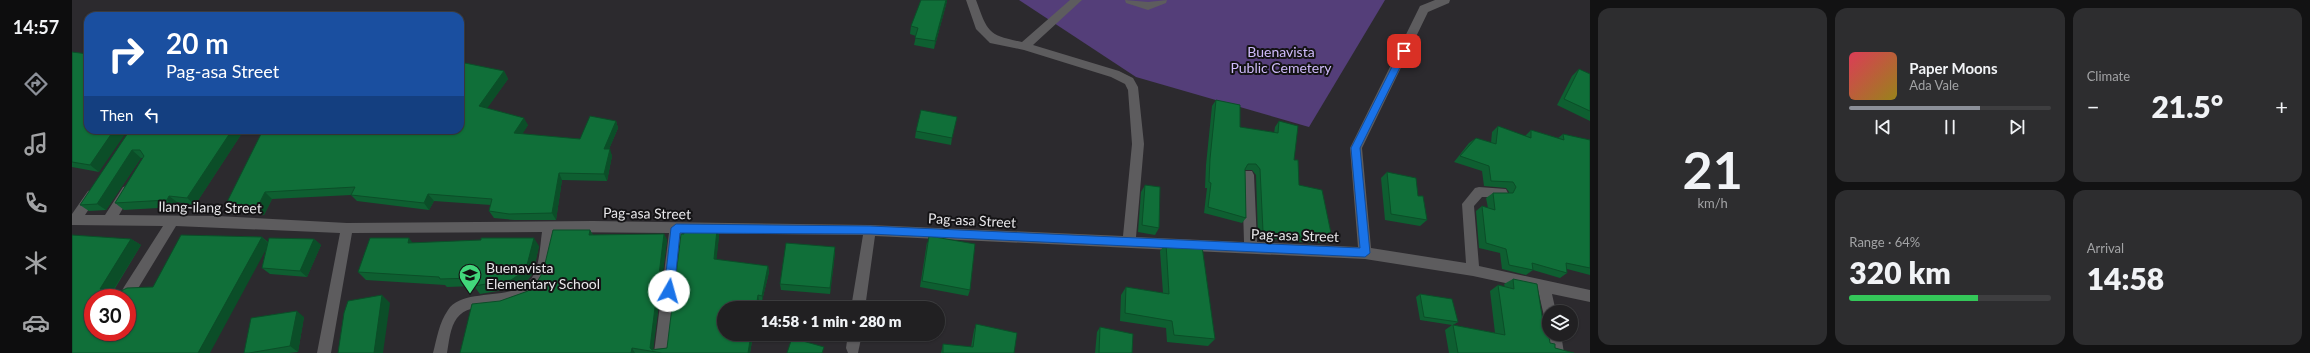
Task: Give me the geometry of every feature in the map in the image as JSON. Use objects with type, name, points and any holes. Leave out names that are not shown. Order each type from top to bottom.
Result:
[{"type":"street","points":[[971,0],[980,26],[994,40],[1024,46],[1115,74],[1129,81],[1134,90],[1138,144],[1129,243]]},
{"type":"street","points":[[1024,46],[1077,0]]},
{"type":"street","points":[[1130,0],[1148,6],[1162,0]]},
{"type":"street","points":[[1365,253],[1356,148],[1424,9],[1445,0]]},
{"type":"street","points":[[1248,175],[1251,248]]},
{"type":"street","points":[[108,221],[133,182]]},
{"type":"street","points":[[74,220],[97,188]]},
{"type":"street","points":[[1473,270],[1468,204],[1479,192],[1502,193]]},
{"type":"street","name":"Ilang-ilang Street","points":[[74,220],[172,222],[217,221],[347,228]]},
{"type":"street","points":[[130,289],[172,222]]},
{"type":"street","points":[[440,353],[443,332],[455,310],[466,302],[509,297],[521,293],[535,283],[540,275],[549,227]]},
{"type":"street","name":"Pag-asa Street","points":[[347,228],[549,227],[870,230],[1365,253],[1473,270],[1590,296]]},
{"type":"street","points":[[324,353],[347,228]]},
{"type":"street","points":[[662,353],[676,228]]},
{"type":"street","points":[[859,301],[870,230]]},
{"type":"street","points":[[1544,285],[1548,305]]},
{"type":"street","points":[[853,348],[854,341]]},
{"type":"street","points":[[1555,341],[1557,353]]},
{"type":"green space","name":"Buenavista Public Cemetery","points":[[1019,0],[1385,0],[1309,127],[1136,77]]},
{"type":"building","points":[[921,0],[946,0],[935,41],[915,38],[918,28],[911,26]]},
{"type":"building","points":[[72,52],[84,54],[84,134],[111,134],[90,165],[72,162]]},
{"type":"building","points":[[464,63],[504,71],[479,106],[524,118],[514,133],[580,139],[590,116],[616,121],[604,149],[610,149],[604,174],[559,173],[552,213],[509,214],[489,211],[492,199],[428,194],[424,203],[351,195],[355,187],[265,192],[257,208],[226,204],[261,134],[464,134]]},
{"type":"building","points":[[1579,69],[1590,74],[1590,111],[1564,99]]},
{"type":"building","points":[[1216,100],[1240,105],[1240,127],[1278,133],[1279,121],[1298,126],[1294,160],[1298,160],[1299,185],[1322,190],[1332,238],[1302,237],[1263,231],[1260,169],[1256,164],[1248,164],[1245,169],[1246,218],[1208,207],[1211,183],[1209,182],[1210,159]]},
{"type":"building","points":[[921,110],[957,117],[952,138],[916,131]]},
{"type":"building","points":[[1498,126],[1531,138],[1531,130],[1564,140],[1563,134],[1590,140],[1590,268],[1566,263],[1567,273],[1532,263],[1533,270],[1509,265],[1506,249],[1486,243],[1482,206],[1495,210],[1493,193],[1513,193],[1516,187],[1513,182],[1491,181],[1489,166],[1460,156],[1476,138],[1496,144]]},
{"type":"building","points":[[127,134],[229,134],[187,198],[169,196],[167,200],[115,203],[144,156],[140,150],[132,150],[97,204],[80,205]]},
{"type":"building","points":[[1387,172],[1416,178],[1418,196],[1423,196],[1427,220],[1391,214]]},
{"type":"building","points":[[1145,185],[1160,187],[1159,228],[1142,225]]},
{"type":"building","points":[[553,230],[590,230],[589,235],[664,234],[650,348],[652,350],[667,348],[681,234],[684,234],[684,230],[717,230],[714,259],[768,266],[762,296],[758,295],[757,301],[717,301],[717,341],[750,341],[748,353],[662,353],[632,348],[631,353],[460,353],[472,304],[500,301],[528,291],[537,282],[543,272]]},
{"type":"building","points":[[72,235],[131,239],[100,289],[84,289],[84,341],[136,341],[136,289],[125,289],[153,287],[181,235],[262,237],[198,353],[72,353]]},
{"type":"building","points":[[929,236],[975,244],[970,290],[922,281]]},
{"type":"building","points":[[269,238],[314,239],[300,271],[262,268]]},
{"type":"building","points":[[370,238],[409,238],[408,243],[481,240],[481,238],[534,238],[527,265],[520,274],[511,280],[474,286],[476,278],[440,279],[439,277],[358,272]]},
{"type":"building","points":[[786,243],[835,247],[830,288],[780,284]]},
{"type":"building","points":[[1166,243],[1202,246],[1215,339],[1174,335],[1172,321],[1125,313],[1126,287],[1169,294]]},
{"type":"building","points":[[1513,279],[1537,284],[1542,316],[1542,341],[1550,341],[1550,343],[1555,344],[1555,348],[1574,353],[1458,353],[1453,325],[1505,335],[1498,285],[1514,289]]},
{"type":"building","points":[[1420,294],[1452,299],[1458,322],[1424,317]]},
{"type":"building","points":[[382,295],[374,353],[338,353],[344,313],[348,301]]},
{"type":"building","points":[[297,311],[290,346],[244,353],[251,318]]},
{"type":"building","points":[[976,324],[1017,333],[1014,353],[943,353],[943,344],[973,347]]},
{"type":"building","points":[[1100,327],[1133,334],[1132,353],[1099,353]]},
{"type":"building","points":[[791,341],[803,341],[824,347],[822,353],[787,353]]},
{"type":"place","name":"Buenavista Elementary School","points":[[470,294]]},
{"type":"route","points":[[669,291],[676,228],[870,230],[1365,253],[1356,148],[1404,51]]}]
